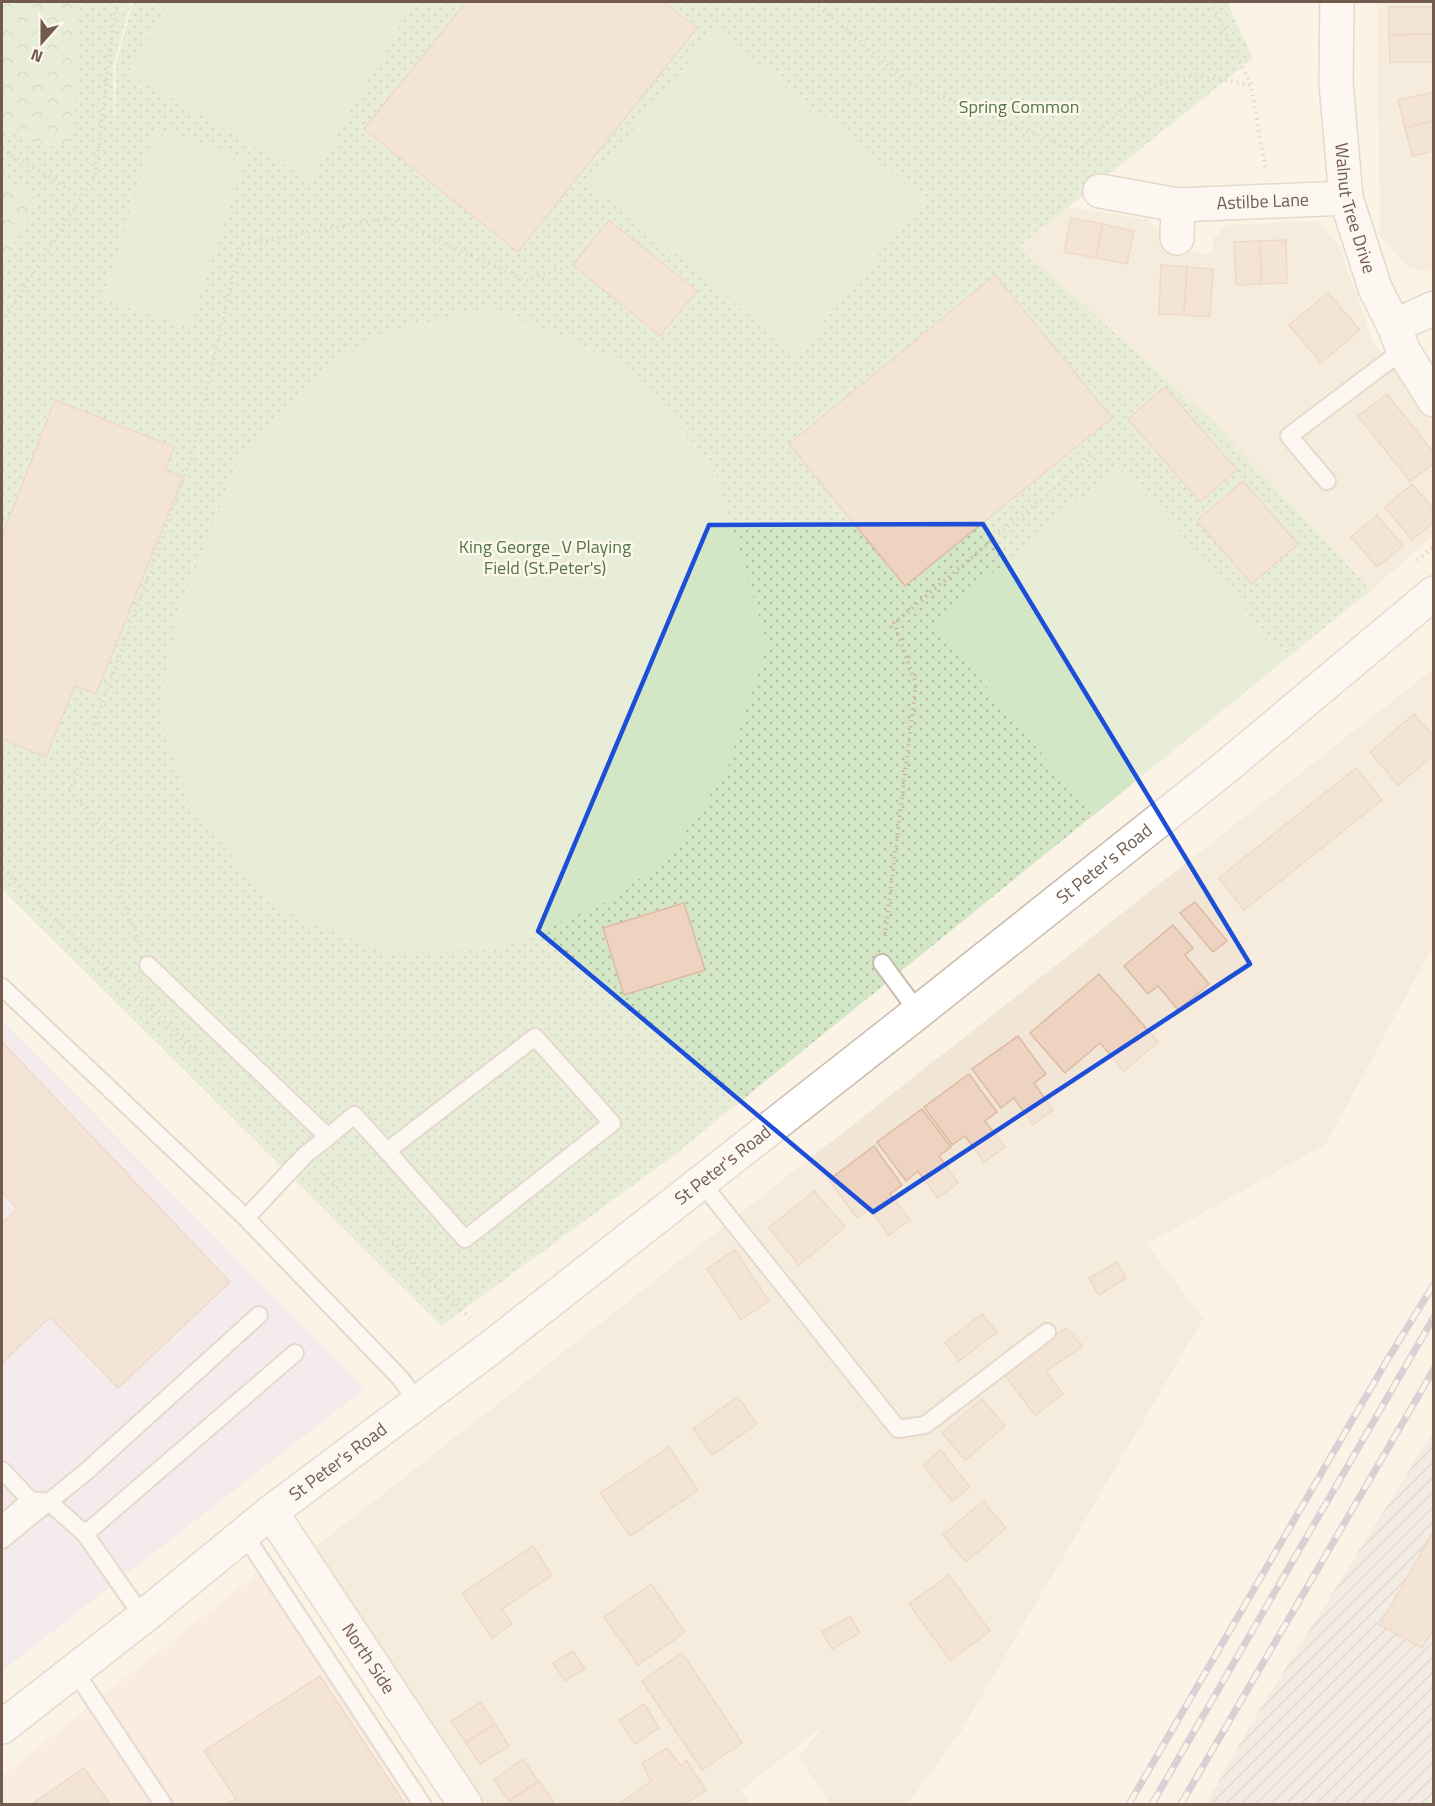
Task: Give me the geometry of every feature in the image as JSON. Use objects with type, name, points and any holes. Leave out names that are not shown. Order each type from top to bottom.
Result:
[{"type":"street","name":"Walnut Tree Drive","points":[[1337,2],[1336,83],[1346,198],[1375,288],[1399,338],[1434,400]]},
{"type":"street","name":"Astilbe Lane","points":[[1100,175],[1179,205],[1346,198]]},
{"type":"street","points":[[1177,238],[1179,205]]},
{"type":"street","points":[[1399,338],[1434,308]]},
{"type":"street","name":"St Peter's Road","points":[[2,1727],[143,1617],[271,1512],[494,1345],[918,1012],[1221,771],[1434,593]]},
{"type":"street","name":"North Side","points":[[271,1512],[465,1804]]},
{"type":"lane","points":[[1327,481],[1289,436],[1399,338]]},
{"type":"lane","points":[[882,963],[918,1012]]},
{"type":"lane","points":[[148,965],[328,1137]]},
{"type":"lane","points":[[2,987],[246,1218],[401,1379],[417,1402]]},
{"type":"lane","points":[[246,1218],[305,1155],[354,1115],[465,1239],[612,1123],[535,1036],[387,1151]]},
{"type":"lane","points":[[701,1182],[898,1429],[925,1425],[1047,1332]]},
{"type":"lane","points":[[2,1540],[49,1502],[260,1315]]},
{"type":"lane","points":[[85,1534],[295,1353]]},
{"type":"lane","points":[[2,1470],[30,1500],[49,1502],[85,1534],[143,1617]]},
{"type":"lane","points":[[2,1524],[30,1500]]},
{"type":"lane","points":[[244,1534],[422,1804]]},
{"type":"lane","points":[[74,1670],[164,1804]]},
{"type":"path","points":[[2,322],[95,176],[116,2]]},
{"type":"path","points":[[814,2],[908,83],[1077,152],[1100,175]]},
{"type":"path","points":[[1212,2],[1251,85],[1271,200]]},
{"type":"path","points":[[1077,152],[1135,97],[1169,80],[1199,77],[1251,85]]},
{"type":"path","points":[[2,149],[81,197]]},
{"type":"path","points":[[148,965],[121,896],[124,853],[70,792],[192,455],[240,245],[387,218],[526,280],[573,265]]},
{"type":"path","points":[[882,963],[916,684],[894,623],[1093,455]]},
{"type":"path","points":[[2,869],[201,1057]]},
{"type":"path","points":[[305,1155],[473,1321]]},
{"type":"highlighted area","points":[[983,524],[1250,964],[873,1212],[538,931],[709,525]]},
{"type":"shaded area","points":[[1377,2],[1433,2],[1433,272],[1409,268],[1380,236]]},
{"type":"shaded area","points":[[1068,207],[1146,219],[1160,230],[1161,250],[1211,254],[1214,238],[1227,225],[1318,221],[1339,246],[1373,341],[1433,422],[1433,536],[1371,590],[1212,420],[1019,247]]},
{"type":"shaded area","points":[[1433,669],[1433,946],[1326,1144],[1147,1244],[1203,1319],[961,1731],[908,1804],[830,1804],[798,1757],[825,1725],[741,1790],[750,1804],[446,1804],[422,1771],[442,1757],[308,1553]]},
{"type":"shaded area","points":[[2,1020],[364,1389],[2,1671]]},
{"type":"shaded area","points":[[1433,1432],[1433,1804],[1206,1804],[1251,1724]]},
{"type":"shaded area","points":[[274,1560],[434,1804],[2,1804],[2,1776]]},
{"type":"green space","name":"King George_V Playing Field (St.Peter's)","points":[[2,2],[131,2],[113,67],[115,135],[116,64],[133,2],[1227,2],[1253,58],[1019,247],[1212,420],[1371,590],[673,1156],[441,1326],[2,889]]},
{"type":"green space","points":[[2,2],[80,2],[73,141],[54,147],[2,130]]},
{"type":"green space","points":[[169,2],[413,2],[311,179],[128,73]]},
{"type":"green space","points":[[716,28],[925,199],[797,354],[589,183]]},
{"type":"green space","points":[[156,130],[244,157],[189,328],[102,299]]},
{"type":"green space","points":[[2,176],[36,200],[2,269]]},
{"type":"green space","points":[[491,307],[618,360],[712,463],[767,642],[727,770],[667,860],[600,905],[494,950],[387,953],[270,905],[188,800],[159,711],[178,612],[237,465],[336,359],[377,335]]},
{"type":"green space","points":[[1121,464],[1286,658],[1093,816],[934,623]]},
{"type":"building","points":[[466,2],[664,2],[697,28],[518,252],[364,129]]},
{"type":"building","points":[[1389,7],[1434,7],[1434,34],[1389,35]]},
{"type":"building","points":[[1434,34],[1434,62],[1390,62],[1389,35]]},
{"type":"building","points":[[1434,92],[1434,121],[1405,128],[1398,100]]},
{"type":"building","points":[[1434,121],[1434,151],[1412,156],[1405,128]]},
{"type":"building","points":[[1071,218],[1103,224],[1096,258],[1064,252]]},
{"type":"building","points":[[609,220],[697,291],[660,336],[573,265]]},
{"type":"building","points":[[1103,224],[1134,231],[1127,264],[1096,258]]},
{"type":"building","points":[[1286,240],[1287,283],[1261,284],[1260,241]]},
{"type":"building","points":[[1260,241],[1261,284],[1236,285],[1234,242]]},
{"type":"building","points":[[1161,265],[1187,267],[1184,315],[1159,314]]},
{"type":"building","points":[[1187,267],[1213,269],[1210,317],[1184,315]]},
{"type":"building","points":[[995,275],[1112,418],[905,586],[789,444]]},
{"type":"building","points":[[1328,293],[1360,330],[1321,363],[1289,325]]},
{"type":"building","points":[[1165,387],[1237,470],[1200,502],[1128,419]]},
{"type":"building","points":[[1387,394],[1434,453],[1434,463],[1410,481],[1358,416]]},
{"type":"building","points":[[55,400],[174,447],[165,470],[183,477],[96,694],[75,686],[46,757],[2,739],[2,536]]},
{"type":"building","points":[[1243,481],[1298,544],[1252,584],[1197,521]]},
{"type":"building","points":[[1412,484],[1434,509],[1434,522],[1412,540],[1385,507]]},
{"type":"building","points":[[1377,515],[1403,546],[1377,567],[1351,537]]},
{"type":"building","points":[[1414,714],[1434,737],[1434,755],[1398,785],[1370,752]]},
{"type":"building","points":[[1356,768],[1382,800],[1244,910],[1219,878]]},
{"type":"building","points":[[1195,902],[1227,941],[1213,952],[1180,913]]},
{"type":"building","points":[[684,903],[705,970],[624,995],[603,928]]},
{"type":"building","points":[[1173,925],[1193,948],[1185,955],[1209,984],[1178,1010],[1158,986],[1148,994],[1124,966]]},
{"type":"building","points":[[1099,974],[1158,1042],[1124,1071],[1100,1043],[1065,1073],[1030,1033]]},
{"type":"building","points":[[1018,1036],[1046,1074],[1034,1083],[1053,1110],[1033,1125],[1014,1098],[1001,1108],[972,1069]]},
{"type":"building","points":[[2,1042],[230,1282],[118,1388],[50,1317],[2,1363],[2,1223],[17,1209],[2,1192]]},
{"type":"building","points":[[969,1074],[997,1112],[985,1121],[1005,1147],[984,1162],[965,1136],[952,1145],[924,1107]]},
{"type":"building","points":[[922,1109],[951,1147],[939,1156],[958,1183],[938,1198],[918,1171],[906,1181],[877,1142]]},
{"type":"building","points":[[874,1146],[902,1185],[890,1194],[910,1220],[889,1235],[870,1209],[857,1218],[829,1180]]},
{"type":"building","points":[[814,1191],[845,1227],[799,1265],[769,1228]]},
{"type":"building","points":[[735,1250],[769,1301],[741,1320],[707,1269]]},
{"type":"building","points":[[1117,1262],[1126,1278],[1099,1295],[1089,1278]]},
{"type":"building","points":[[982,1314],[997,1332],[959,1361],[945,1343]]},
{"type":"building","points":[[1066,1328],[1083,1346],[1046,1371],[1063,1394],[1035,1415],[1004,1374]]},
{"type":"building","points":[[738,1397],[757,1424],[712,1455],[693,1429]]},
{"type":"building","points":[[982,1399],[1005,1426],[965,1460],[942,1433]]},
{"type":"building","points":[[669,1447],[698,1490],[630,1536],[600,1493]]},
{"type":"building","points":[[941,1450],[970,1487],[952,1501],[923,1465]]},
{"type":"building","points":[[983,1501],[1006,1528],[966,1562],[943,1535]]},
{"type":"building","points":[[1431,1535],[1434,1537],[1434,1628],[1422,1648],[1380,1625]]},
{"type":"building","points":[[533,1546],[552,1575],[502,1609],[512,1624],[492,1638],[462,1593]]},
{"type":"building","points":[[949,1575],[990,1631],[950,1660],[909,1604]]},
{"type":"building","points":[[651,1584],[685,1632],[638,1665],[604,1617]]},
{"type":"building","points":[[850,1616],[860,1633],[832,1649],[822,1632]]},
{"type":"building","points":[[573,1651],[585,1669],[565,1681],[553,1663]]},
{"type":"building","points":[[682,1653],[742,1743],[702,1770],[642,1681]]},
{"type":"building","points":[[320,1676],[405,1804],[227,1804],[236,1799],[204,1751]]},
{"type":"building","points":[[481,1702],[495,1724],[466,1743],[451,1721]]},
{"type":"building","points":[[644,1704],[659,1728],[635,1744],[619,1720]]},
{"type":"building","points":[[495,1724],[509,1746],[480,1764],[466,1743]]},
{"type":"building","points":[[667,1748],[681,1766],[686,1760],[706,1790],[685,1804],[619,1804],[651,1781],[642,1763]]},
{"type":"building","points":[[523,1759],[538,1781],[509,1801],[494,1780]]},
{"type":"building","points":[[84,1768],[110,1804],[32,1804]]},
{"type":"building","points":[[539,1781],[554,1802],[550,1804],[512,1804],[510,1801]]},
{"type":"railway","points":[[1129,1804],[1386,1362],[1434,1284]]},
{"type":"railway","points":[[1152,1804],[1434,1317]]},
{"type":"railway","points":[[1181,1804],[1434,1369]]},
{"type":"park label","name":"Spring Common","points":[[1019,107]]}]
